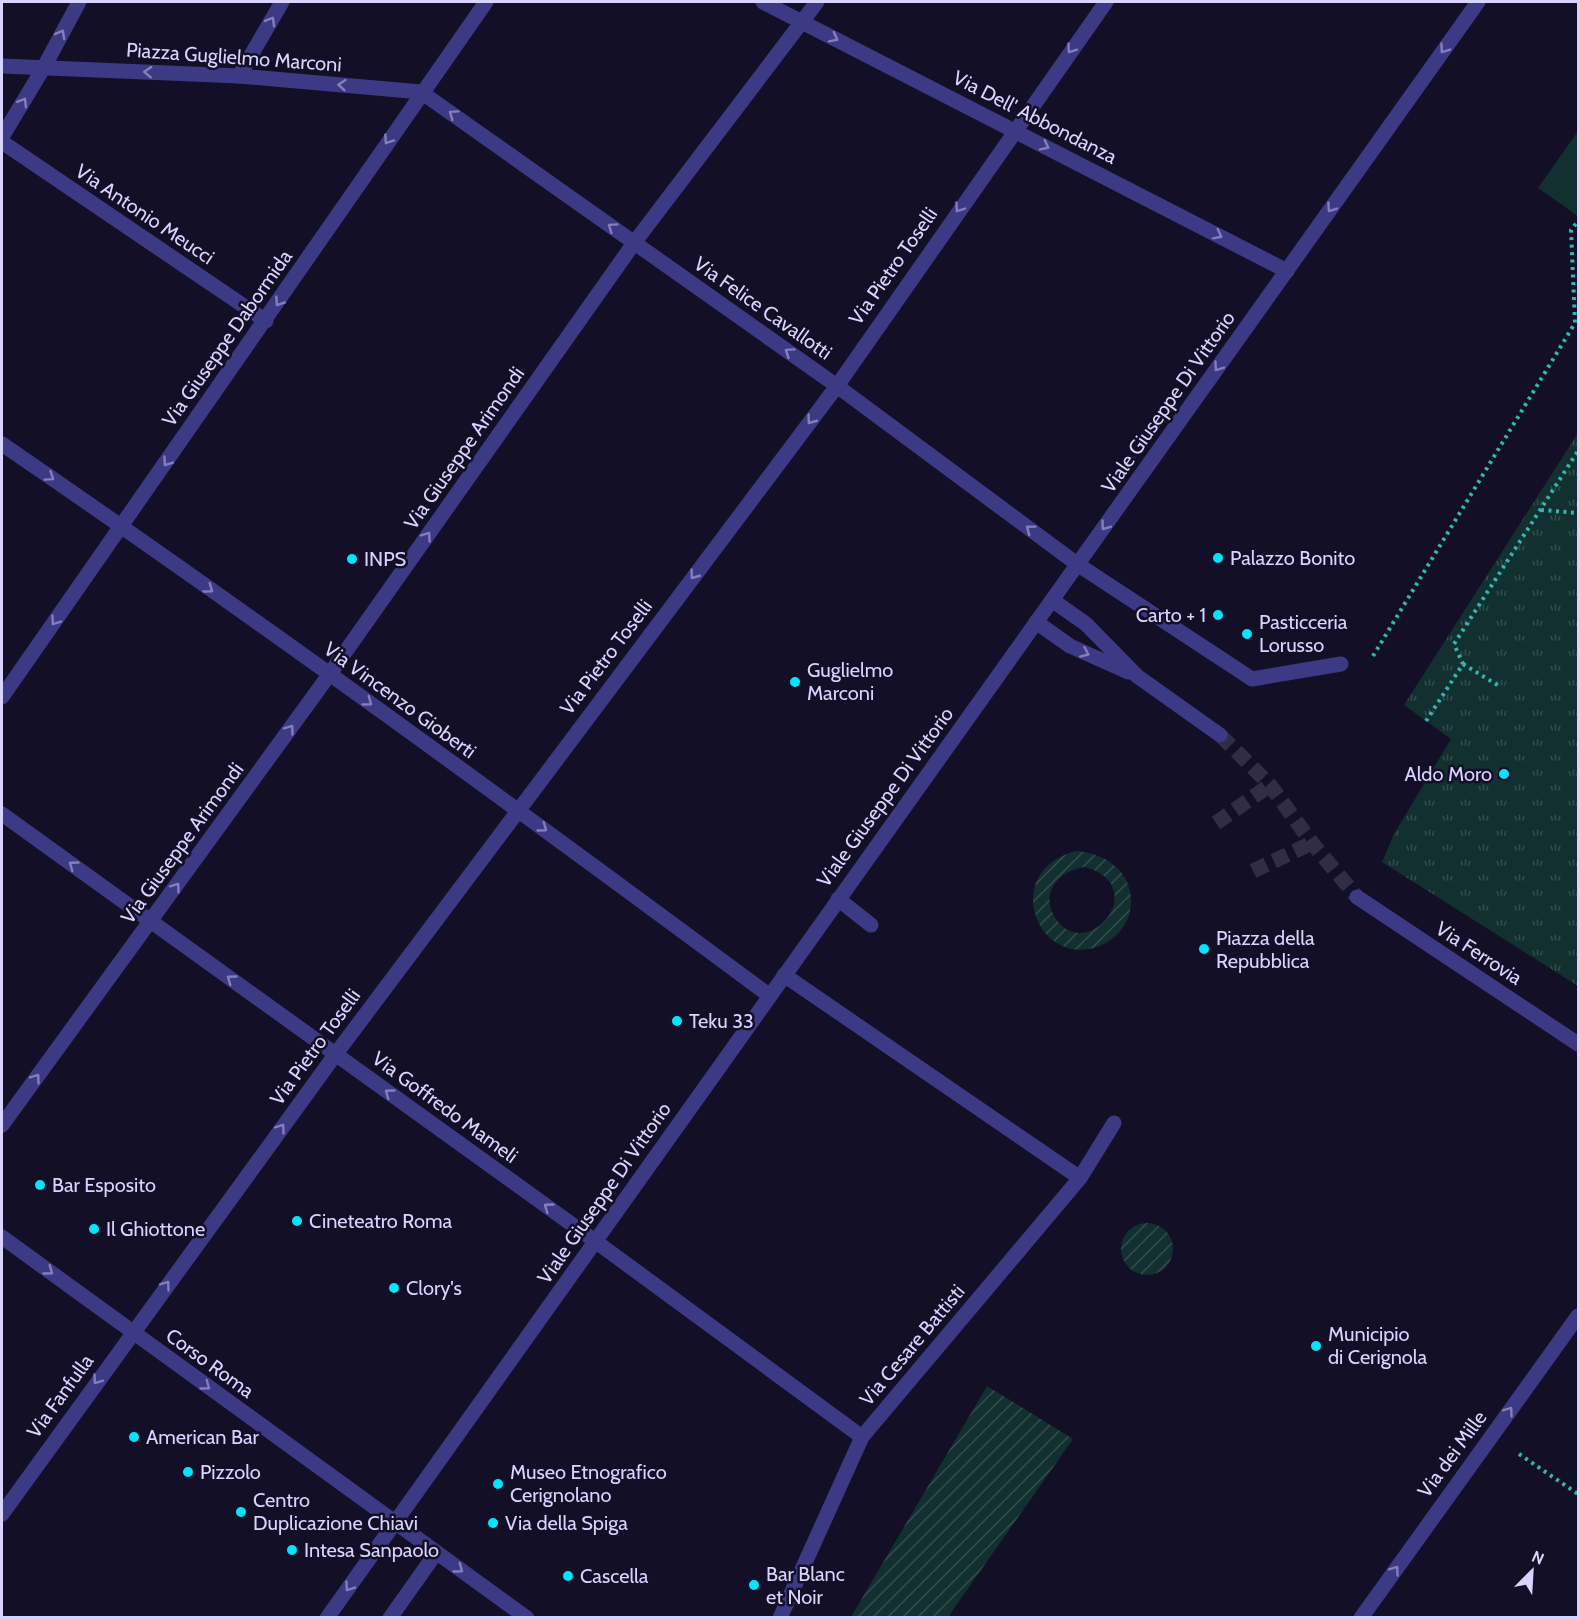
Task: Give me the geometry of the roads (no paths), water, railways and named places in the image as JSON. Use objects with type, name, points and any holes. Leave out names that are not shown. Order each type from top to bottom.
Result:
[{"type":"street","points":[[2,139],[79,2]]},
{"type":"street","points":[[239,76],[282,2]]},
{"type":"street","name":"Via Giuseppe Dabormida","points":[[2,697],[266,321],[421,92],[486,2]]},
{"type":"street","name":"Via Dell' Abbondanza","points":[[763,2],[1287,271]]},
{"type":"street","name":"Via Giuseppe Arimondi","points":[[2,1125],[329,675],[634,243],[817,2]]},
{"type":"street","name":"Via Pietro Toselli","points":[[132,1332],[517,809],[837,386],[1013,130],[1106,2]]},
{"type":"street","name":"Viale Giuseppe Di Vittorio","points":[[327,1617],[1478,2]]},
{"type":"street","name":"Piazza Guglielmo Marconi","points":[[2,66],[239,76],[421,92]]},
{"type":"street","name":"Via Felice Cavallotti","points":[[421,92],[837,386],[1077,564]]},
{"type":"street","name":"Via Antonio Meucci","points":[[2,139],[266,321]]},
{"type":"street","name":"Via Vincenzo Gioberti","points":[[2,444],[122,526],[517,809],[770,996]]},
{"type":"street","points":[[1077,564],[1252,679],[1341,664]]},
{"type":"street","points":[[1052,600],[1086,624],[1137,676],[1220,735]]},
{"type":"street","points":[[1036,622],[1070,646],[1137,676]]},
{"type":"street","name":"Via Goffredo Mameli","points":[[2,814],[595,1241],[862,1437]]},
{"type":"street","name":"Via Ferrovia","points":[[1357,897],[1578,1044]]},
{"type":"street","points":[[838,899],[871,925]]},
{"type":"street","points":[[784,975],[1080,1178]]},
{"type":"street","name":"Via Cesare Battisti","points":[[780,1617],[862,1437],[1080,1178],[1114,1123]]},
{"type":"street","name":"Corso Roma","points":[[2,1237],[394,1523],[527,1617]]},
{"type":"street","name":"Via dei Mille","points":[[1361,1617],[1578,1316]]},
{"type":"street","name":"Via Fanfulla","points":[[2,1514],[132,1332]]},
{"type":"street","points":[[390,1617],[436,1552]]},
{"type":"tunnel","points":[[1220,735],[1270,785],[1312,843],[1357,897]]},
{"type":"tunnel","points":[[1216,823],[1270,785]]},
{"type":"tunnel","points":[[1253,871],[1312,843]]},
{"type":"place","name":"Palazzo Bonito","points":[[1218,558]]},
{"type":"place","name":"INPS","points":[[352,559]]},
{"type":"place","name":"Carto + 1","points":[[1218,615]]},
{"type":"place","name":"Pasticceria Lorusso","points":[[1247,634]]},
{"type":"place","name":"Guglielmo Marconi","points":[[795,682]]},
{"type":"place","name":"Aldo Moro","points":[[1504,774]]},
{"type":"place","name":"Piazza della Repubblica","points":[[1204,949]]},
{"type":"place","name":"Teku 33","points":[[677,1021]]},
{"type":"place","name":"Bar Esposito","points":[[40,1185]]},
{"type":"place","name":"Cineteatro Roma","points":[[297,1221]]},
{"type":"place","name":"Il Ghiottone","points":[[94,1229]]},
{"type":"place","name":"Clory's","points":[[394,1288]]},
{"type":"place","name":"Municipio di Cerignola","points":[[1316,1346]]},
{"type":"place","name":"American Bar","points":[[134,1437]]},
{"type":"place","name":"Pizzolo","points":[[188,1472]]},
{"type":"place","name":"Museo Etnografico Cerignolano","points":[[498,1484]]},
{"type":"place","name":"Centro Duplicazione Chiavi","points":[[241,1512]]},
{"type":"place","name":"Via della Spiga","points":[[493,1523]]},
{"type":"place","name":"Intesa Sanpaolo","points":[[292,1550]]},
{"type":"place","name":"Cascella","points":[[568,1576]]},
{"type":"place","name":"Bar Blanc et Noir","points":[[754,1585]]}]
